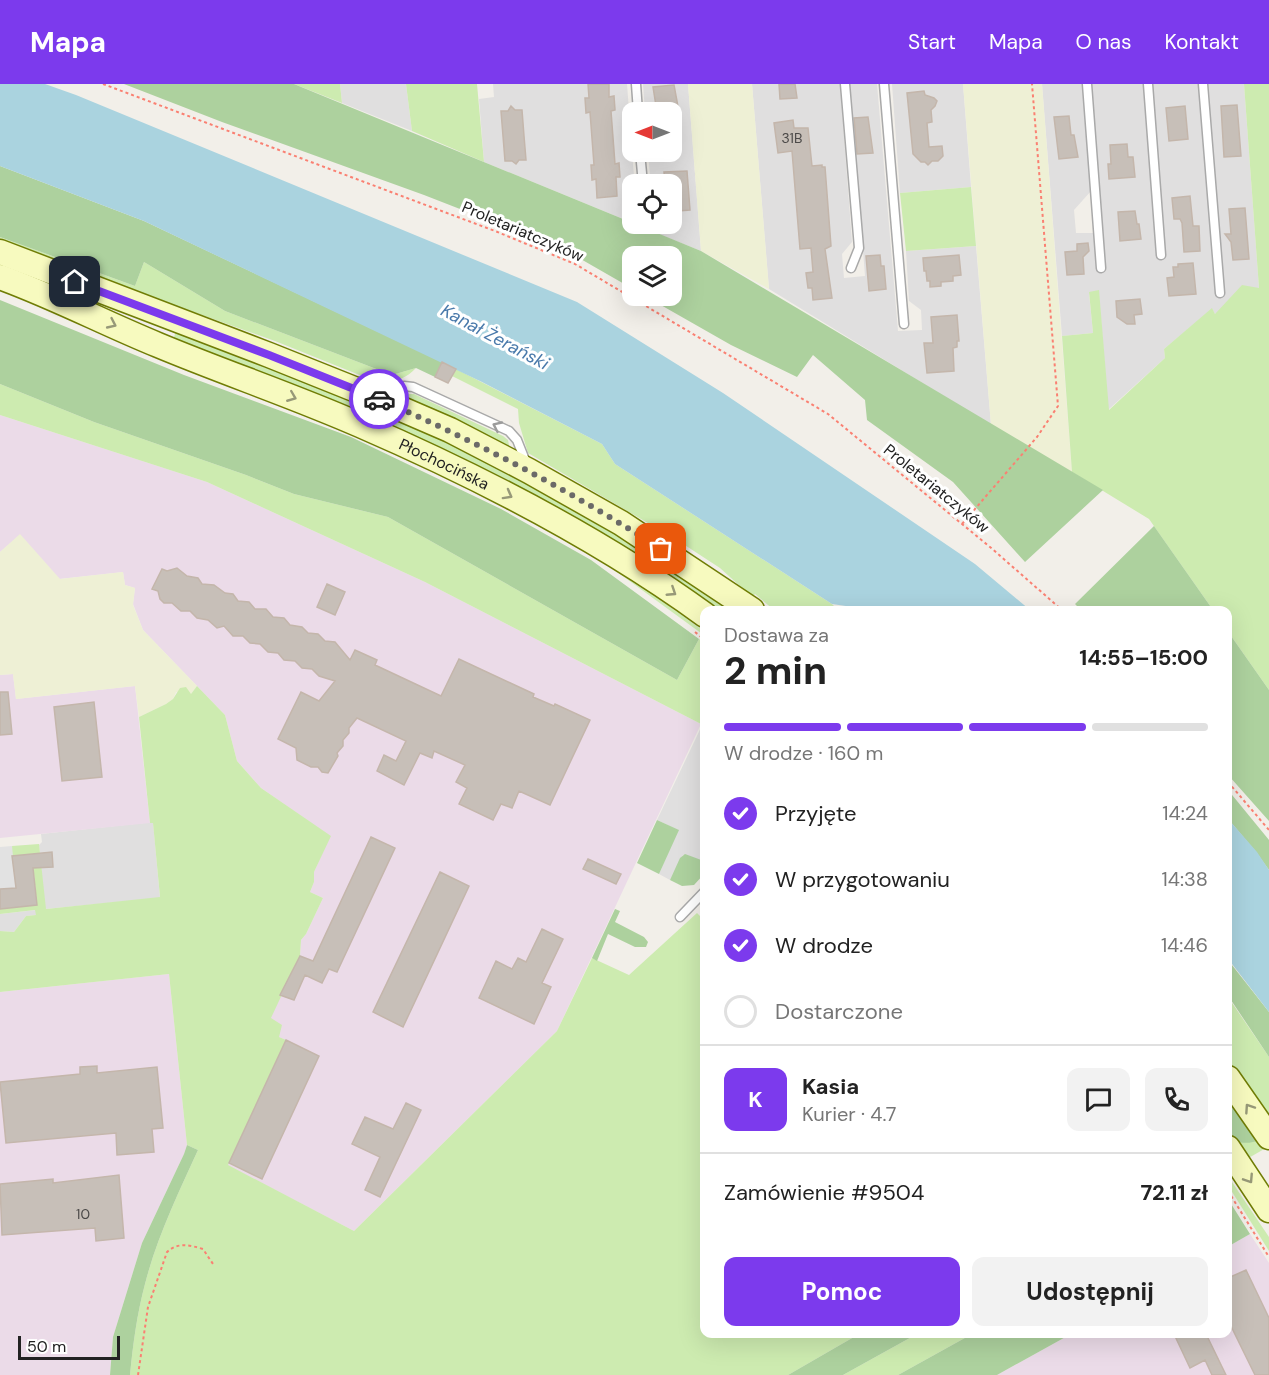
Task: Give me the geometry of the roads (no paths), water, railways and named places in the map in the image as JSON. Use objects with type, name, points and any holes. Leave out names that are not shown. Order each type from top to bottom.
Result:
[{"type":"main road","name":"Płochocińska","points":[[0,252],[369,395],[450,430],[530,471],[631,530],[746,606]]},
{"type":"main road","name":"Płochocińska","points":[[0,277],[46,293],[157,345],[348,420],[429,455],[498,489],[605,549],[696,620]]},
{"type":"main road","points":[[1232,1084],[1269,1137]]},
{"type":"main road","points":[[1232,1154],[1269,1210]]},
{"type":"lane","points":[[636,84],[637,102]]},
{"type":"lane","points":[[845,84],[859,248],[851,268]]},
{"type":"lane","points":[[884,84],[904,324]]},
{"type":"lane","points":[[1087,84],[1101,268]]},
{"type":"lane","points":[[1148,84],[1161,255]]},
{"type":"lane","points":[[1203,84],[1220,293]]},
{"type":"lane","points":[[680,917],[700,896]]},
{"type":"water","name":"Kanał Żerański","points":[[0,84],[45,84],[577,302],[723,393],[975,564],[1025,606],[846,606],[832,604],[615,464],[602,444],[482,382],[144,221],[0,166]]},
{"type":"water","points":[[1232,823],[1257,852],[1269,870],[1269,1012],[1232,964]]}]
